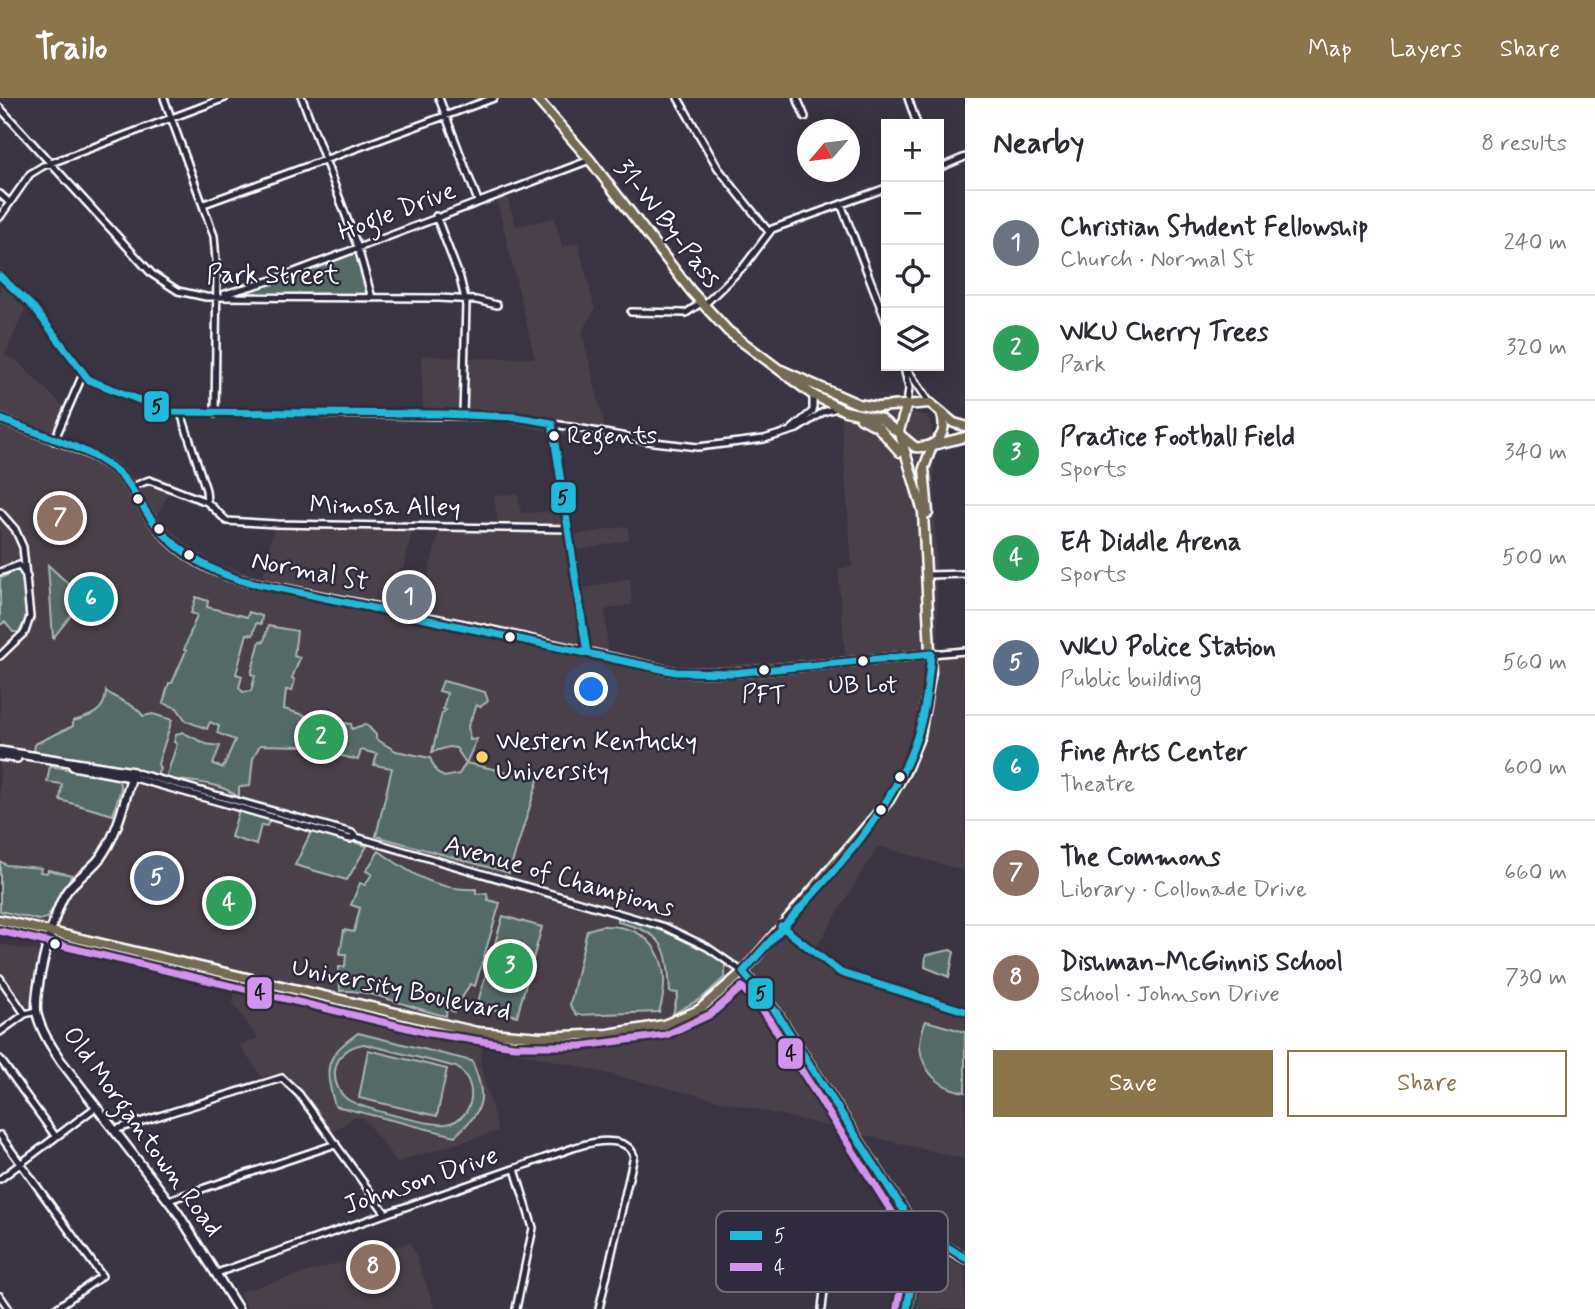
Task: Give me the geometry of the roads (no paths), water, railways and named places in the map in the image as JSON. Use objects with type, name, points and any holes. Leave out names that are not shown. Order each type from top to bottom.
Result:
[{"type":"main road","name":"31-W By-Pass","points":[[536,98],[590,160],[702,304],[741,342],[813,395],[841,409],[881,419],[900,436]]},
{"type":"main road","name":"31-W By-Pass","points":[[775,367],[858,404],[878,407],[906,404]]},
{"type":"main road","points":[[965,426],[954,423],[930,403],[906,404],[900,421],[900,436],[915,447],[965,437]]},
{"type":"main road","points":[[841,409],[878,427],[909,465]]},
{"type":"main road","points":[[933,445],[943,431],[941,412]]},
{"type":"main road","name":"University Boulevard","points":[[0,920],[439,1025],[521,1036],[580,1036],[664,1026],[706,1005],[743,972],[875,817],[902,778],[926,713],[931,654],[923,512],[900,436]]},
{"type":"main road","name":"University Boulevard","points":[[928,575],[931,566],[924,468],[933,445]]},
{"type":"main road","points":[[743,972],[776,1012],[903,1211]]},
{"type":"main road","points":[[948,1248],[965,1258]]},
{"type":"street","points":[[164,98],[204,204],[215,243],[215,414]]},
{"type":"street","points":[[0,217],[30,174],[50,163],[225,98]]},
{"type":"street","points":[[302,98],[358,248],[372,298]]},
{"type":"street","points":[[439,98],[478,201]]},
{"type":"street","points":[[204,204],[494,98]]},
{"type":"street","points":[[678,98],[718,168],[769,232]]},
{"type":"street","points":[[797,98],[805,117]]},
{"type":"street","points":[[908,98],[915,119]]},
{"type":"street","name":"Park Street","points":[[0,108],[152,274],[178,290],[216,296],[466,299],[496,304]]},
{"type":"street","points":[[944,166],[965,158]]},
{"type":"street","name":"Hogle Drive","points":[[216,296],[276,279],[436,216],[590,160]]},
{"type":"street","points":[[631,312],[686,313],[702,304],[745,265],[769,232],[881,190]]},
{"type":"street","points":[[0,194],[10,203]]},
{"type":"street","points":[[841,204],[881,308]]},
{"type":"street","points":[[436,216],[466,299],[463,415]]},
{"type":"street","points":[[0,276],[34,308],[83,374],[97,385],[132,399],[181,413],[516,417],[654,442],[698,447],[743,443],[792,429],[841,409]]},
{"type":"street","points":[[905,371],[909,388],[906,404]]},
{"type":"street","points":[[908,371],[930,403]]},
{"type":"street","points":[[54,441],[83,374]]},
{"type":"street","points":[[792,429],[811,415],[815,402],[813,395]]},
{"type":"street","points":[[181,413],[206,490],[207,502]]},
{"type":"street","name":"Normal St","points":[[0,421],[54,441],[111,467],[132,487],[154,523],[170,541],[202,565],[226,576],[663,671],[701,674],[788,669],[931,654]]},
{"type":"street","points":[[552,424],[587,653]]},
{"type":"street","name":"Mimosa Alley","points":[[132,487],[149,480],[207,502],[227,521],[569,529]]},
{"type":"street","points":[[0,512],[15,529],[23,547],[30,624],[0,656]]},
{"type":"street","points":[[0,572],[19,565],[28,580]]},
{"type":"street","points":[[928,575],[965,574]]},
{"type":"street","points":[[931,654],[965,652]]},
{"type":"street","points":[[0,753],[132,775]]},
{"type":"street","name":"Avenue of Champions","points":[[132,775],[341,830],[356,837],[665,927],[707,947],[743,972]]},
{"type":"street","name":"Old Morgantown Road","points":[[132,775],[105,851],[67,891],[51,932],[37,992],[37,1011],[52,1048],[169,1200],[238,1309]]},
{"type":"street","points":[[781,926],[823,961],[848,976],[965,1012]]},
{"type":"street","points":[[0,978],[25,1014]]},
{"type":"street","points":[[0,1031],[25,1014],[37,1011]]},
{"type":"street","points":[[0,1059],[56,1137]]},
{"type":"street","points":[[114,1130],[279,1077],[285,1079],[295,1090],[386,1214]]},
{"type":"street","points":[[0,1179],[96,1107]]},
{"type":"street","points":[[0,1135],[102,1276],[55,1309]]},
{"type":"street","name":"Johnson Drive","points":[[217,1273],[597,1142],[625,1146],[634,1156],[599,1309]]},
{"type":"street","points":[[169,1200],[336,1144]]},
{"type":"street","points":[[516,1169],[533,1228],[516,1309]]},
{"type":"street","points":[[0,1296],[9,1309]]},
{"type":"place","name":"Regents","points":[[554,436]]},
{"type":"place","name":"The Commons","points":[[60,518]]},
{"type":"place","name":"Christian Student Fellowship","points":[[409,597]]},
{"type":"place","name":"Fine Arts Center","points":[[91,599]]},
{"type":"place","name":"UB Lot","points":[[863,661]]},
{"type":"place","name":"PFT","points":[[764,670]]},
{"type":"place","name":"WKU Cherry Trees","points":[[321,737]]},
{"type":"place","name":"Western Kentucky University","points":[[482,757]]},
{"type":"place","name":"WKU Police Station","points":[[157,878]]},
{"type":"place","name":"EA Diddle Arena","points":[[229,903]]},
{"type":"place","name":"Practice Football Field","points":[[510,966]]},
{"type":"place","name":"Dishman-McGinnis School","points":[[373,1267]]}]
